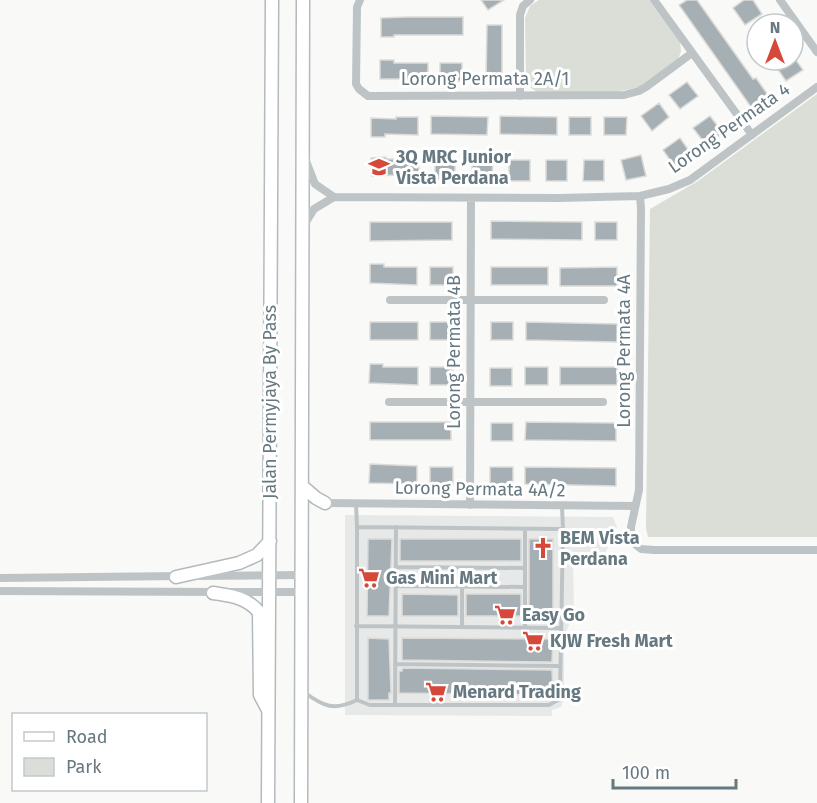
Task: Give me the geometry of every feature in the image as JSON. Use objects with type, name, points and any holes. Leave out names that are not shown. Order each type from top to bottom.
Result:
[{"type":"main road","name":"Jalan Permyjaya By Pass","points":[[268,803],[272,0]]},
{"type":"main road","name":"Jalan Permyjaya By Pass","points":[[301,803],[303,0]]},
{"type":"main road","points":[[302,486],[325,503]]},
{"type":"main road","points":[[176,577],[239,563],[257,555],[270,542]]},
{"type":"main road","points":[[213,592],[243,598],[252,603],[259,612],[260,695],[268,711]]},
{"type":"street","name":"Lorong Permata 2A/1","points":[[360,0],[357,7],[356,84],[368,96],[631,93],[653,82],[692,53]]},
{"type":"street","points":[[654,0],[753,135]]},
{"type":"street","points":[[780,0],[817,52]]},
{"type":"street","points":[[520,96],[520,15],[528,1]]},
{"type":"street","name":"Lorong Permata 4","points":[[334,197],[640,196],[669,189],[690,180],[817,87]]},
{"type":"street","points":[[303,153],[315,184],[334,197],[314,209],[303,228]]},
{"type":"street","name":"Lorong Permata 4A","points":[[640,196],[639,490],[631,541],[641,549],[817,550]]},
{"type":"street","name":"Lorong Permata 4B","points":[[470,505],[471,198]]},
{"type":"street","points":[[390,300],[604,300]]},
{"type":"street","points":[[389,402],[603,402]]},
{"type":"street","name":"Lorong Permata 4A/2","points":[[325,503],[635,506]]},
{"type":"street","points":[[0,578],[302,575]]},
{"type":"street","points":[[0,591],[302,592]]},
{"type":"lane","points":[[356,504],[357,700]]},
{"type":"lane","points":[[301,690],[317,702],[328,706],[343,707],[357,700],[370,705],[549,705],[555,702],[559,697],[562,506]]},
{"type":"lane","points":[[357,527],[563,529]]},
{"type":"lane","points":[[395,705],[396,527]]},
{"type":"lane","points":[[525,529],[525,627]]},
{"type":"lane","points":[[396,567],[525,568]]},
{"type":"lane","points":[[396,586],[525,588]]},
{"type":"lane","points":[[462,587],[462,626]]},
{"type":"lane","points":[[356,626],[561,628]]},
{"type":"lane","points":[[395,664],[560,666]]},
{"type":"shaded area","points":[[345,515],[613,517],[617,527],[604,556],[573,556],[574,614],[564,636],[564,699],[561,707],[552,710],[552,716],[345,715]]},
{"type":"green space","points":[[539,0],[649,0],[680,42],[681,51],[678,60],[640,87],[616,92],[540,94],[531,88],[526,79],[525,18],[530,6]]},
{"type":"green space","points":[[817,94],[817,537],[648,537],[646,528],[650,209],[698,181]]},
{"type":"building","points":[[481,0],[504,0],[488,10]]},
{"type":"building","points":[[687,0],[697,0],[745,68],[745,72],[748,72],[753,79],[756,78],[768,95],[751,107],[679,5]]},
{"type":"building","points":[[744,0],[753,0],[761,12],[745,12],[745,25],[733,8]]},
{"type":"building","points":[[463,17],[463,35],[381,37],[381,18]]},
{"type":"building","points":[[487,25],[502,25],[502,80],[486,80]]},
{"type":"building","points":[[380,60],[394,60],[394,63],[428,63],[428,82],[380,79]]},
{"type":"building","points":[[440,63],[462,63],[462,81],[440,81]]},
{"type":"building","points":[[780,72],[800,72],[786,81]]},
{"type":"building","points":[[687,82],[698,96],[680,109],[669,95]]},
{"type":"building","points":[[659,103],[669,117],[652,131],[641,116]]},
{"type":"building","points":[[431,116],[488,117],[487,135],[431,134]]},
{"type":"building","points":[[500,116],[557,117],[557,135],[500,134]]},
{"type":"building","points":[[710,116],[723,133],[706,145],[693,128]]},
{"type":"building","points":[[396,117],[418,117],[418,135],[385,134],[385,137],[371,137],[371,118],[396,119]]},
{"type":"building","points":[[569,117],[591,117],[591,135],[569,135]]},
{"type":"building","points":[[604,117],[627,117],[626,135],[604,135]]},
{"type":"building","points":[[680,138],[692,155],[675,167],[663,150]]},
{"type":"building","points":[[641,155],[646,176],[626,180],[621,160]]},
{"type":"building","points":[[386,157],[386,159],[419,159],[419,180],[398,180],[398,175],[372,176],[371,158]]},
{"type":"building","points":[[435,159],[455,159],[455,180],[435,180]]},
{"type":"building","points":[[472,159],[493,159],[492,180],[472,180]]},
{"type":"building","points":[[509,160],[530,160],[530,181],[509,181]]},
{"type":"building","points":[[546,160],[567,160],[567,181],[546,181]]},
{"type":"building","points":[[584,160],[604,160],[604,181],[583,181]]},
{"type":"building","points":[[491,221],[582,222],[582,240],[491,239]]},
{"type":"building","points":[[370,222],[452,222],[452,240],[370,241]]},
{"type":"building","points":[[595,222],[617,222],[617,240],[595,240]]},
{"type":"building","points":[[370,264],[384,264],[384,267],[417,267],[417,285],[370,283]]},
{"type":"building","points":[[430,267],[453,267],[453,285],[430,285]]},
{"type":"building","points":[[491,267],[548,267],[548,285],[491,285]]},
{"type":"building","points":[[617,267],[617,286],[560,286],[560,268]]},
{"type":"building","points":[[370,322],[418,322],[418,340],[370,340]]},
{"type":"building","points":[[430,322],[453,322],[453,340],[430,340]]},
{"type":"building","points":[[491,322],[513,322],[513,340],[491,340]]},
{"type":"building","points":[[526,322],[617,324],[617,342],[526,340]]},
{"type":"building","points":[[370,364],[383,364],[383,367],[418,367],[418,385],[369,383]]},
{"type":"building","points":[[430,367],[453,367],[453,385],[430,385]]},
{"type":"building","points":[[525,367],[548,367],[548,385],[525,385]]},
{"type":"building","points":[[560,367],[617,367],[617,385],[560,385]]},
{"type":"building","points":[[490,368],[512,368],[512,386],[490,386]]},
{"type":"building","points":[[370,422],[451,422],[451,440],[370,440]]},
{"type":"building","points":[[526,422],[616,423],[616,441],[525,440]]},
{"type":"building","points":[[491,423],[513,423],[513,441],[491,441]]},
{"type":"building","points":[[370,464],[417,466],[417,484],[369,483]]},
{"type":"building","points":[[430,467],[453,467],[453,485],[430,485]]},
{"type":"building","points":[[490,467],[513,467],[513,485],[490,485]]},
{"type":"building","points":[[525,467],[616,468],[616,486],[525,484]]},
{"type":"building","points":[[368,539],[392,539],[389,616],[367,616]]},
{"type":"building","points":[[400,539],[521,539],[521,561],[400,561]]},
{"type":"building","points":[[529,539],[553,539],[553,617],[529,616]]},
{"type":"building","points":[[402,594],[458,595],[458,616],[402,616]]},
{"type":"building","points":[[466,594],[521,594],[521,616],[466,616]]},
{"type":"building","points":[[368,638],[389,639],[391,693],[389,693],[389,700],[368,700]]},
{"type":"building","points":[[402,638],[553,639],[552,662],[402,660]]},
{"type":"building","points":[[402,668],[552,670],[553,695],[399,693],[399,671],[402,671]]},
{"type":"place","name":"3Q MRC Junior Vista Perdana","points":[[379,167]]},
{"type":"place","name":"BEM Vista Perdana","points":[[543,548]]},
{"type":"place","name":"Gas Mini Mart","points":[[369,578]]},
{"type":"place","name":"Easy Go","points":[[505,615]]},
{"type":"place","name":"KJW Fresh Mart","points":[[533,641]]},
{"type":"place","name":"Menard Trading","points":[[436,692]]}]
